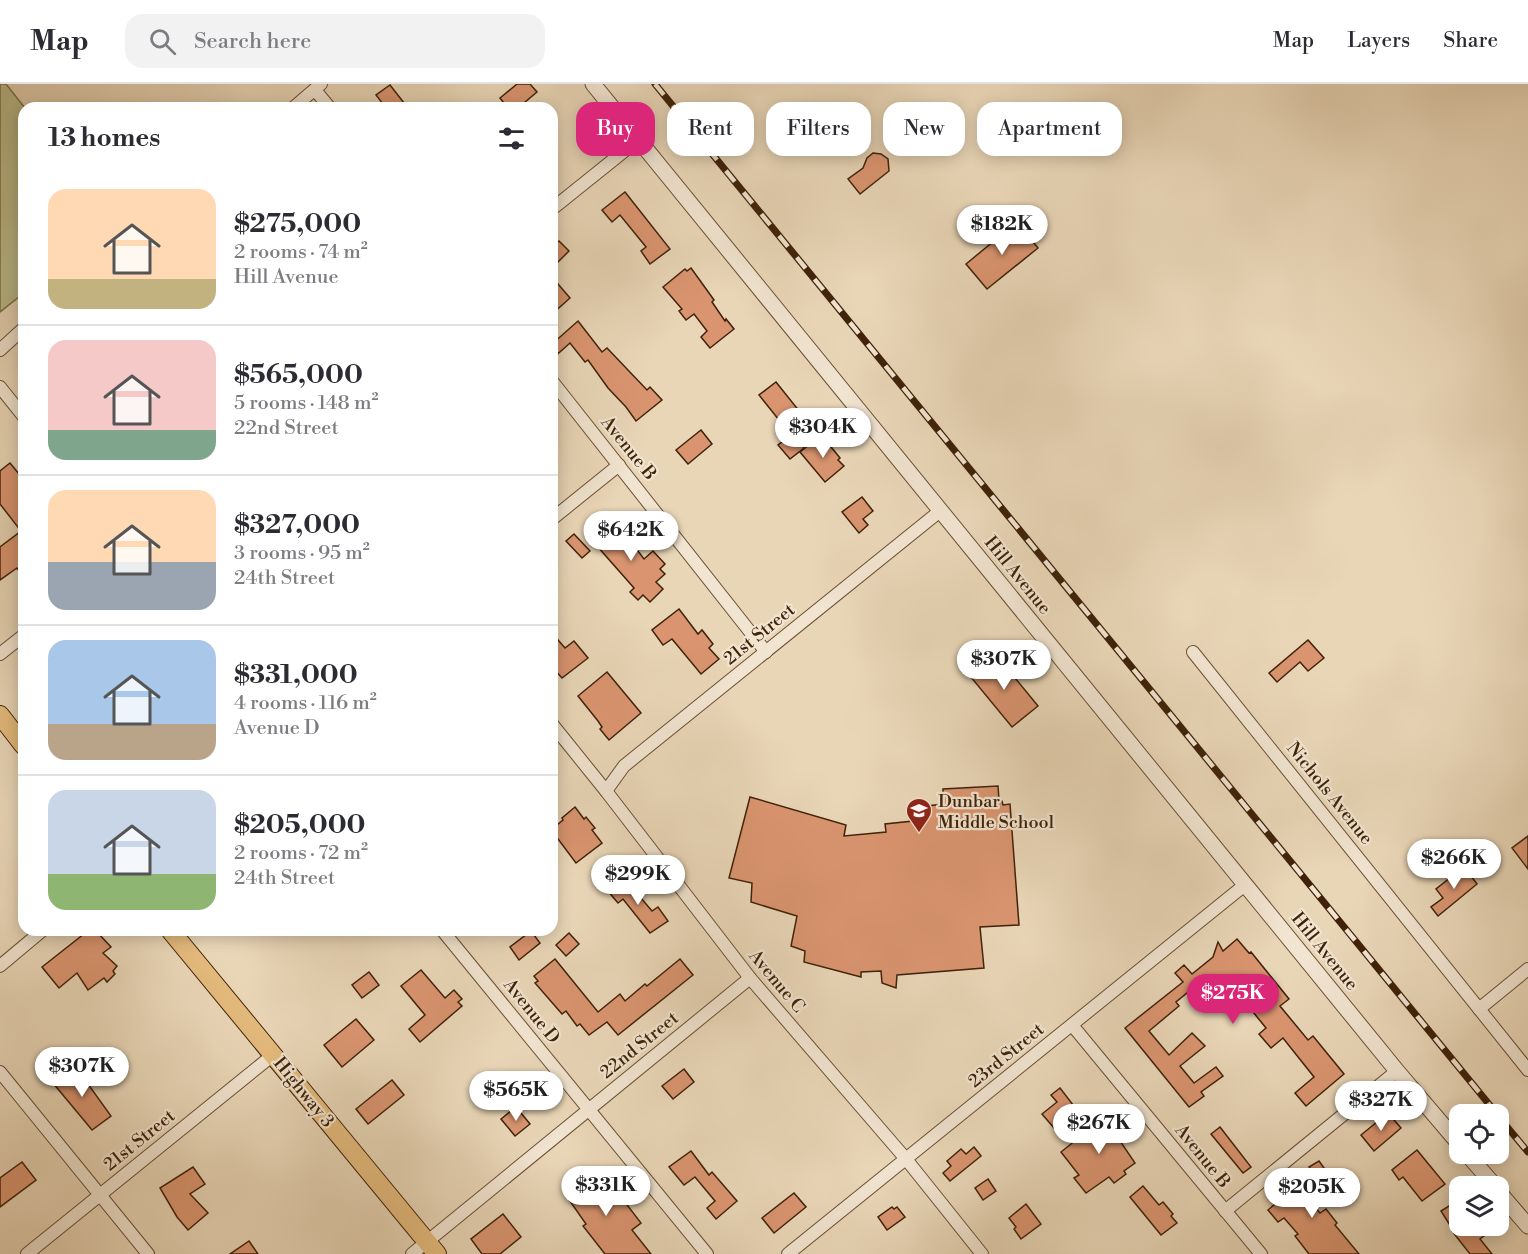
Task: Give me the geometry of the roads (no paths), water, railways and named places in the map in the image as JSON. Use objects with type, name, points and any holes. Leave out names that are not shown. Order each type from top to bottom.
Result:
[{"type":"main road","points":[[0,715],[18,738]]},
{"type":"main road","name":"Highway 3","points":[[175,936],[432,1248]]},
{"type":"street","name":"Hill Avenue","points":[[593,84],[607,102]]},
{"type":"street","points":[[299,102],[318,87],[327,102]]},
{"type":"street","points":[[558,204],[618,156]]},
{"type":"street","name":"Hill Avenue","points":[[651,156],[1449,1132]]},
{"type":"street","points":[[0,350],[18,334]]},
{"type":"street","points":[[0,387],[18,410]]},
{"type":"street","name":"Avenue B","points":[[558,389],[766,652]]},
{"type":"street","points":[[558,514],[619,465]]},
{"type":"street","name":"21st Street","points":[[606,790],[624,766],[940,511]]},
{"type":"street","points":[[0,654],[18,640]]},
{"type":"street","name":"Nichols Avenue","points":[[1193,652],[1528,1070]]},
{"type":"street","name":"Avenue C","points":[[558,731],[606,790],[750,978],[906,1159],[982,1254]]},
{"type":"street","name":"23rd Street","points":[[788,1254],[1246,884]]},
{"type":"street","points":[[0,966],[36,936]]},
{"type":"street","name":"Avenue D","points":[[447,936],[707,1254]]},
{"type":"street","points":[[1479,1009],[1528,969]]},
{"type":"street","name":"22nd Street","points":[[412,1254],[432,1248],[589,1109],[750,978]]},
{"type":"street","name":"Avenue B","points":[[1072,1025],[1261,1254]]},
{"type":"street","name":"21st Street","points":[[27,1254],[273,1054]]},
{"type":"street","points":[[1226,1212],[1397,1071]]},
{"type":"street","points":[[0,1072],[148,1254]]},
{"type":"street","points":[[1476,1164],[1486,1176]]},
{"type":"street","points":[[1509,1204],[1528,1226]]},
{"type":"railway","points":[[655,84],[1489,1104]]},
{"type":"railway","points":[[1509,1129],[1528,1152]]},
{"type":"place","name":"Dunbar Middle School","points":[[919,834]]}]
